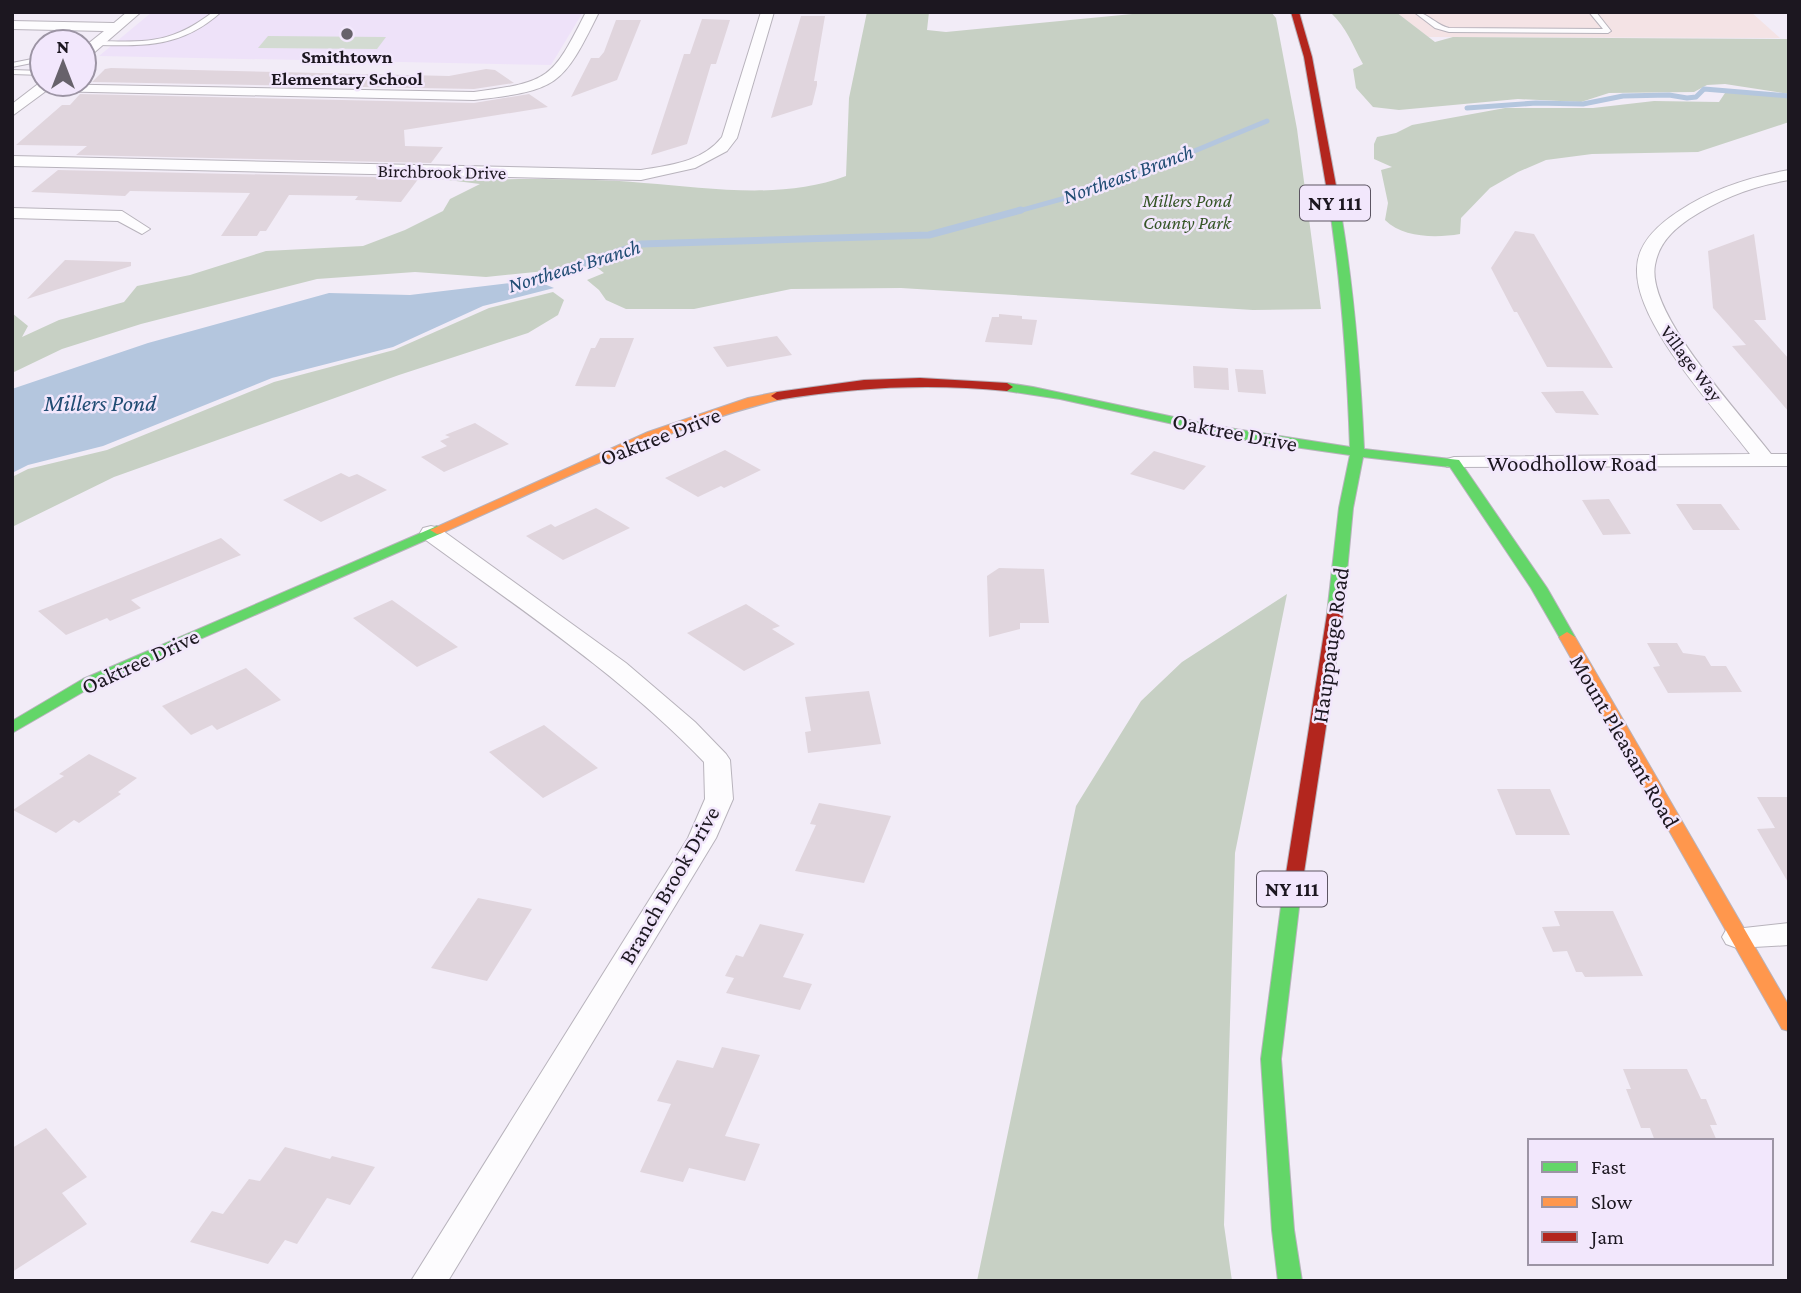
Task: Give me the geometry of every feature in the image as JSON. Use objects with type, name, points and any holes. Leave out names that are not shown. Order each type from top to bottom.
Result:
[{"type":"main road","name":"Hauppauge Road","points":[[1290,1281],[1283,1230],[1271,1059],[1293,879],[1324,697],[1339,594],[1346,508],[1357,452],[1353,352],[1344,259],[1308,57],[1295,12]]},
{"type":"main road","name":"Oaktree Drive","points":[[12,728],[89,682],[653,435],[753,401],[835,385],[946,380],[1052,392],[1214,430],[1357,452]]},
{"type":"main road","name":"Woodhollow Road","points":[[1357,452],[1454,463]]},
{"type":"main road","name":"Mount Pleasant Road","points":[[1454,463],[1539,588],[1789,1024]]},
{"type":"street","points":[[98,42],[135,12]]},
{"type":"street","points":[[98,83],[474,96],[517,90],[552,77],[565,65],[593,12]]},
{"type":"street","name":"Birchbrook Drive","points":[[12,161],[627,175],[696,164],[722,150],[729,138],[768,12]]},
{"type":"street","points":[[12,25],[117,27]]},
{"type":"street","points":[[12,112],[28,96]]},
{"type":"street","name":"Village Way","points":[[1766,461],[1664,329],[1648,295],[1645,270],[1650,244],[1675,218],[1722,193],[1765,179],[1789,175]]},
{"type":"street","points":[[12,213],[122,216],[142,229]]},
{"type":"street","name":"Woodhollow Road","points":[[1454,463],[1789,460]]},
{"type":"street","name":"Branch Brook Drive","points":[[429,1281],[702,838],[719,799],[718,760],[689,730],[617,670],[431,533]]},
{"type":"street","points":[[1737,937],[1789,934]]},
{"type":"lane","points":[[98,43],[155,44],[177,40],[218,12]]},
{"type":"lane","points":[[1417,12],[1437,27],[1449,30],[1608,31],[1592,12]]},
{"type":"shaded area","name":"Smithtown Elementary School","points":[[152,12],[583,12],[551,65],[99,56]]},
{"type":"shaded area","points":[[1396,12],[1751,12],[1780,38],[1428,37]]},
{"type":"shaded area","points":[[268,36],[386,37],[377,49],[258,48]]},
{"type":"green space","name":"Millers Pond County Park","points":[[867,12],[929,12],[927,30],[946,32],[1153,12],[1271,12],[1276,18],[1297,129],[1321,309],[1253,310],[901,288],[791,289],[694,309],[626,309],[606,300],[587,280],[604,273],[595,266],[486,277],[415,272],[317,279],[141,324],[62,349],[12,373],[12,313],[28,326],[22,337],[59,320],[124,302],[137,286],[190,275],[266,251],[363,246],[405,230],[443,211],[450,199],[480,184],[440,179],[593,180],[772,190],[797,188],[846,176],[849,98]]},
{"type":"green space","points":[[1330,12],[1396,12],[1435,42],[1453,37],[1789,39],[1789,94],[1725,84],[1707,85],[1694,92],[1609,93],[1581,102],[1518,99],[1399,110],[1373,107],[1356,88],[1353,69],[1363,64],[1345,30]]},
{"type":"green space","points":[[1727,90],[1789,98],[1789,122],[1698,152],[1592,154],[1546,160],[1490,188],[1461,218],[1460,234],[1420,235],[1401,230],[1385,220],[1388,203],[1381,170],[1392,167],[1374,159],[1377,137],[1396,133],[1412,125],[1505,108],[1593,108],[1654,101],[1719,102]]},
{"type":"green space","points":[[553,292],[564,300],[558,315],[528,333],[399,375],[114,477],[12,527],[12,477],[28,469],[107,450],[274,382],[394,350],[489,308]]},
{"type":"green space","points":[[1287,594],[1235,853],[1224,1225],[1232,1281],[977,1281],[1076,806],[1141,701],[1182,662]]},
{"type":"water","name":"Millers Pond","points":[[534,280],[554,288],[483,306],[393,347],[272,378],[103,446],[28,465],[12,473],[12,389],[148,343],[329,293],[410,295]]},
{"type":"building","points":[[801,16],[825,16],[812,105],[771,118]]},
{"type":"building","points":[[702,19],[730,20],[716,64],[711,64],[687,144],[651,155],[684,54],[690,54]]},
{"type":"building","points":[[616,20],[641,20],[617,80],[571,97],[591,58],[599,58],[604,52]]},
{"type":"building","points":[[105,69],[449,76],[486,69],[495,70],[514,83],[474,89],[98,82],[98,76]]},
{"type":"building","points":[[98,94],[474,103],[529,94],[548,107],[404,130],[405,146],[443,147],[431,163],[76,155],[87,146],[16,145],[62,105],[70,105],[76,98],[98,98]]},
{"type":"building","points":[[58,170],[419,178],[401,202],[355,200],[358,196],[289,195],[266,231],[260,231],[257,236],[221,236],[250,193],[130,191],[125,196],[31,192]]},
{"type":"building","points":[[1515,231],[1534,234],[1613,368],[1547,367],[1491,268]]},
{"type":"building","points":[[1754,234],[1766,320],[1754,320],[1789,359],[1789,412],[1732,346],[1746,345],[1713,308],[1708,251]]},
{"type":"building","points":[[65,260],[131,262],[131,266],[27,299]]},
{"type":"building","points":[[999,314],[1037,320],[1032,345],[985,342],[992,317],[999,317]]},
{"type":"building","points":[[777,336],[792,355],[727,367],[713,347]]},
{"type":"building","points":[[600,338],[634,338],[615,387],[575,386],[591,348],[595,348]]},
{"type":"building","points":[[1193,366],[1228,368],[1229,390],[1194,388]]},
{"type":"building","points":[[1235,369],[1263,370],[1266,394],[1238,392]]},
{"type":"building","points":[[1583,391],[1599,415],[1556,413],[1541,392]]},
{"type":"building","points":[[475,423],[509,444],[444,472],[421,457],[447,446],[440,441],[450,437],[445,435]]},
{"type":"building","points":[[725,450],[761,470],[698,497],[665,478]]},
{"type":"building","points":[[1154,451],[1206,466],[1184,490],[1130,474]]},
{"type":"building","points":[[341,473],[349,477],[357,474],[387,490],[321,522],[283,500]]},
{"type":"building","points":[[1609,499],[1631,534],[1603,535],[1582,500]]},
{"type":"building","points":[[1676,504],[1721,504],[1740,530],[1693,530]]},
{"type":"building","points":[[596,508],[630,528],[563,560],[526,536],[551,524],[555,527]]},
{"type":"building","points":[[221,538],[241,555],[131,600],[141,608],[110,621],[107,618],[66,635],[38,611]]},
{"type":"building","points":[[999,568],[1044,569],[1049,623],[1020,623],[1020,629],[989,637],[987,576]]},
{"type":"building","points":[[392,600],[458,647],[417,667],[353,618]]},
{"type":"building","points":[[746,604],[780,626],[772,629],[795,644],[744,671],[687,633]]},
{"type":"building","points":[[1647,643],[1677,643],[1683,653],[1705,656],[1711,666],[1726,666],[1742,692],[1668,693],[1653,667],[1660,666]]},
{"type":"building","points":[[246,668],[281,700],[217,730],[212,725],[191,735],[162,706]]},
{"type":"building","points":[[869,691],[881,744],[808,753],[805,732],[811,731],[805,697]]},
{"type":"building","points":[[544,725],[598,768],[543,798],[489,752]]},
{"type":"building","points":[[89,754],[137,778],[118,792],[121,794],[79,823],[74,820],[56,833],[13,810],[64,776],[59,774]]},
{"type":"building","points":[[1497,789],[1550,789],[1570,835],[1516,835]]},
{"type":"building","points":[[1757,797],[1789,797],[1789,884],[1757,829],[1775,828]]},
{"type":"building","points":[[819,803],[891,816],[864,883],[795,871],[816,825],[810,824]]},
{"type":"building","points":[[478,898],[532,909],[487,981],[431,968]]},
{"type":"building","points":[[1554,911],[1613,911],[1643,976],[1585,977],[1582,972],[1576,972],[1567,951],[1553,952],[1542,927],[1560,926]]},
{"type":"building","points":[[760,924],[804,934],[783,977],[812,984],[800,1010],[726,993],[734,978],[725,976],[736,955],[743,957]]},
{"type":"building","points":[[722,1047],[760,1055],[725,1136],[760,1144],[745,1181],[689,1168],[683,1182],[640,1172],[671,1104],[657,1101],[677,1060],[713,1068]]},
{"type":"building","points":[[1623,1069],[1687,1069],[1701,1099],[1706,1099],[1717,1125],[1710,1125],[1716,1139],[1654,1139],[1650,1128],[1641,1128],[1626,1089],[1631,1089]]},
{"type":"building","points":[[46,1128],[87,1177],[62,1193],[87,1224],[12,1272],[12,1148]]},
{"type":"building","points":[[285,1147],[375,1167],[350,1205],[327,1198],[297,1244],[285,1240],[268,1264],[190,1242],[212,1211],[223,1214],[249,1179],[260,1181]]},
{"type":"waterway","points":[[1467,108],[1536,103],[1583,104],[1623,96],[1669,95],[1687,98],[1696,97],[1704,89],[1789,96]]},
{"type":"waterway","name":"Northeast Branch","points":[[1015,212],[1112,185],[1267,121]]},
{"type":"waterway","name":"Northeast Branch","points":[[524,283],[641,244],[929,235],[1021,210]]},
{"type":"traffic: fast","points":[[1332,191],[1344,259],[1353,352],[1357,452],[1346,508],[1335,614]]},
{"type":"traffic: fast","points":[[1007,387],[1060,395],[1246,436],[1454,463],[1539,588],[1567,637]]},
{"type":"traffic: fast","points":[[12,728],[89,682],[437,530]]},
{"type":"traffic: fast","points":[[1290,1281],[1283,1230],[1271,1059],[1291,899]]},
{"type":"traffic: slow","points":[[437,530],[653,435],[753,401],[777,396]]},
{"type":"traffic: slow","points":[[1567,637],[1789,1024]]},
{"type":"traffic: jam","points":[[1295,12],[1308,57],[1332,191]]},
{"type":"traffic: jam","points":[[777,396],[892,382],[948,382],[1007,387]]},
{"type":"traffic: jam","points":[[1291,899],[1335,614]]},
{"type":"place","name":"Smithtown Elementary School","points":[[347,34]]}]
